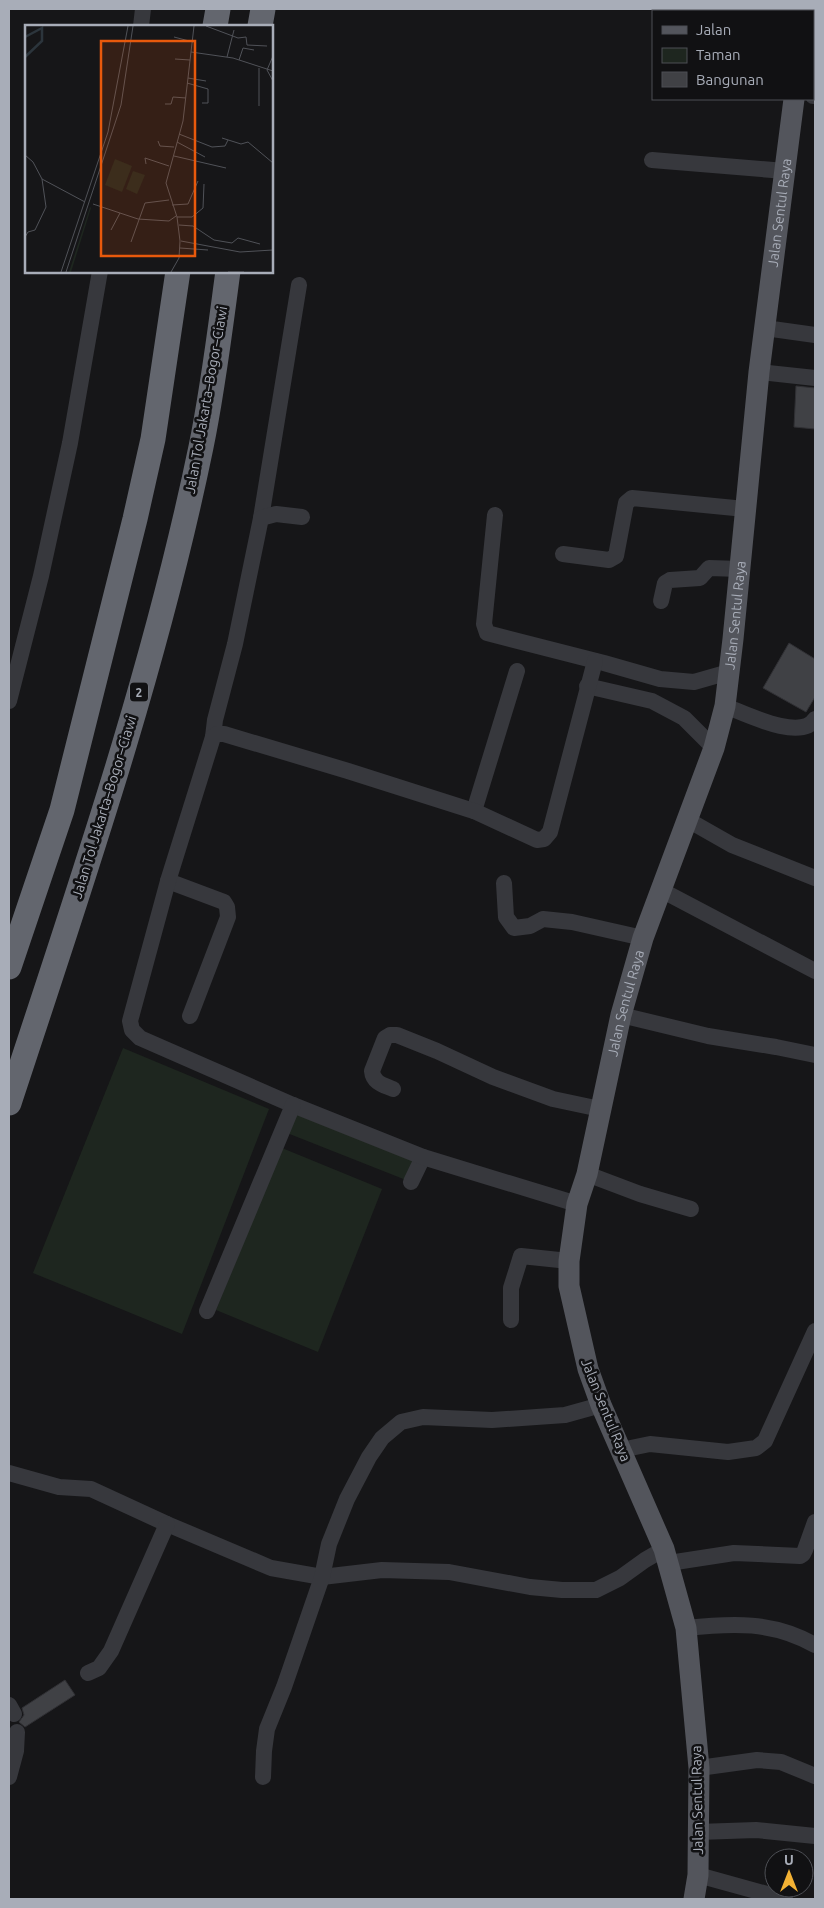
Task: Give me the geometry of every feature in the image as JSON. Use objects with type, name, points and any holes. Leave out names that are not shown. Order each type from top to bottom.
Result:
[{"type":"highway","points":[[215,25],[218,9]]},
{"type":"highway","points":[[260,25],[263,9]]},
{"type":"highway","points":[[9,967],[62,810],[133,529],[153,439],[178,272]]},
{"type":"highway","name":"Jalan Tol Jakarta–Bogor–Ciawi","points":[[9,1103],[102,821],[174,568],[202,445],[228,272]]},
{"type":"main road","name":"Jalan Sentul Raya","points":[[694,1899],[698,1875],[699,1768],[686,1628],[667,1556],[601,1405],[582,1348],[569,1286],[569,1261],[577,1204],[587,1174],[621,1015],[643,938],[714,748],[724,706],[740,570],[759,372],[794,100]]},
{"type":"street","points":[[140,25],[143,9]]},
{"type":"street","points":[[652,160],[785,171]]},
{"type":"street","points":[[9,701],[70,443],[100,272]]},
{"type":"street","points":[[299,285],[261,518],[235,644],[215,720],[213,737],[168,881],[130,1021],[132,1030],[140,1038],[293,1105],[424,1157],[577,1204]]},
{"type":"street","points":[[765,328],[815,335]]},
{"type":"street","points":[[759,372],[815,378]]},
{"type":"street","points":[[563,554],[613,559],[616,556],[626,503],[632,498],[745,509]]},
{"type":"street","points":[[261,518],[276,514],[302,517]]},
{"type":"street","points":[[496,515],[484,624],[488,633],[660,680],[694,682],[729,672]]},
{"type":"street","points":[[661,601],[665,583],[670,580],[700,578],[709,568],[740,570]]},
{"type":"street","points":[[213,737],[218,734],[224,734],[348,771],[474,811],[537,840],[544,839],[550,832],[595,661]]},
{"type":"street","points":[[474,811],[517,670]]},
{"type":"street","points":[[652,701],[660,680]]},
{"type":"street","points":[[587,686],[652,701],[684,718],[714,748]]},
{"type":"street","points":[[724,706],[781,726],[798,729],[812,724],[815,719]]},
{"type":"street","points":[[688,820],[732,846],[815,878]]},
{"type":"street","points":[[168,881],[224,902],[227,907],[228,916],[190,1016]]},
{"type":"street","points":[[504,883],[506,916],[514,928],[530,926],[543,919],[572,922],[643,938]]},
{"type":"street","points":[[661,890],[815,971]]},
{"type":"street","points":[[621,1015],[708,1036],[776,1047],[815,1056]]},
{"type":"street","points":[[393,1089],[376,1082],[372,1077],[372,1071],[385,1038],[390,1035],[397,1035],[437,1050],[493,1077],[553,1098],[600,1109]]},
{"type":"street","points":[[207,1311],[293,1105]]},
{"type":"street","points":[[411,1182],[424,1157]]},
{"type":"street","points":[[587,1174],[640,1194],[691,1209]]},
{"type":"street","points":[[512,1320],[511,1288],[521,1256],[569,1261]]},
{"type":"street","points":[[620,1450],[650,1444],[728,1452],[756,1448],[765,1440],[815,1331]]},
{"type":"street","points":[[263,1777],[267,1729],[284,1687],[322,1578],[330,1544],[347,1499],[369,1457],[382,1438],[401,1422],[423,1417],[492,1420],[565,1415],[601,1405]]},
{"type":"street","points":[[9,1473],[59,1487],[91,1489],[167,1524],[271,1568],[322,1578],[382,1570],[449,1572],[530,1587],[562,1590],[596,1590],[620,1578],[645,1560],[667,1556],[734,1553],[800,1556],[805,1550],[815,1522]]},
{"type":"street","points":[[88,1673],[99,1668],[111,1651],[167,1524]]},
{"type":"street","points":[[686,1628],[750,1624],[773,1628],[815,1645]]},
{"type":"street","points":[[9,1777],[16,1751],[18,1732]]},
{"type":"street","points":[[699,1768],[757,1760],[781,1762],[815,1776]]},
{"type":"street","points":[[698,1832],[756,1830],[815,1836]]},
{"type":"street","points":[[698,1875],[785,1899]]},
{"type":"green space","points":[[123,1048],[269,1109],[182,1334],[33,1273]]},
{"type":"green space","points":[[293,1105],[423,1157],[411,1182],[282,1131]]},
{"type":"green space","points":[[282,1148],[382,1189],[318,1352],[216,1310]]},
{"type":"building","points":[[796,386],[815,388],[815,429],[794,427]]},
{"type":"building","points":[[789,643],[815,659],[815,697],[806,712],[763,688]]},
{"type":"building","points":[[65,1680],[75,1695],[25,1727],[19,1722],[24,1715],[22,1708]]}]
